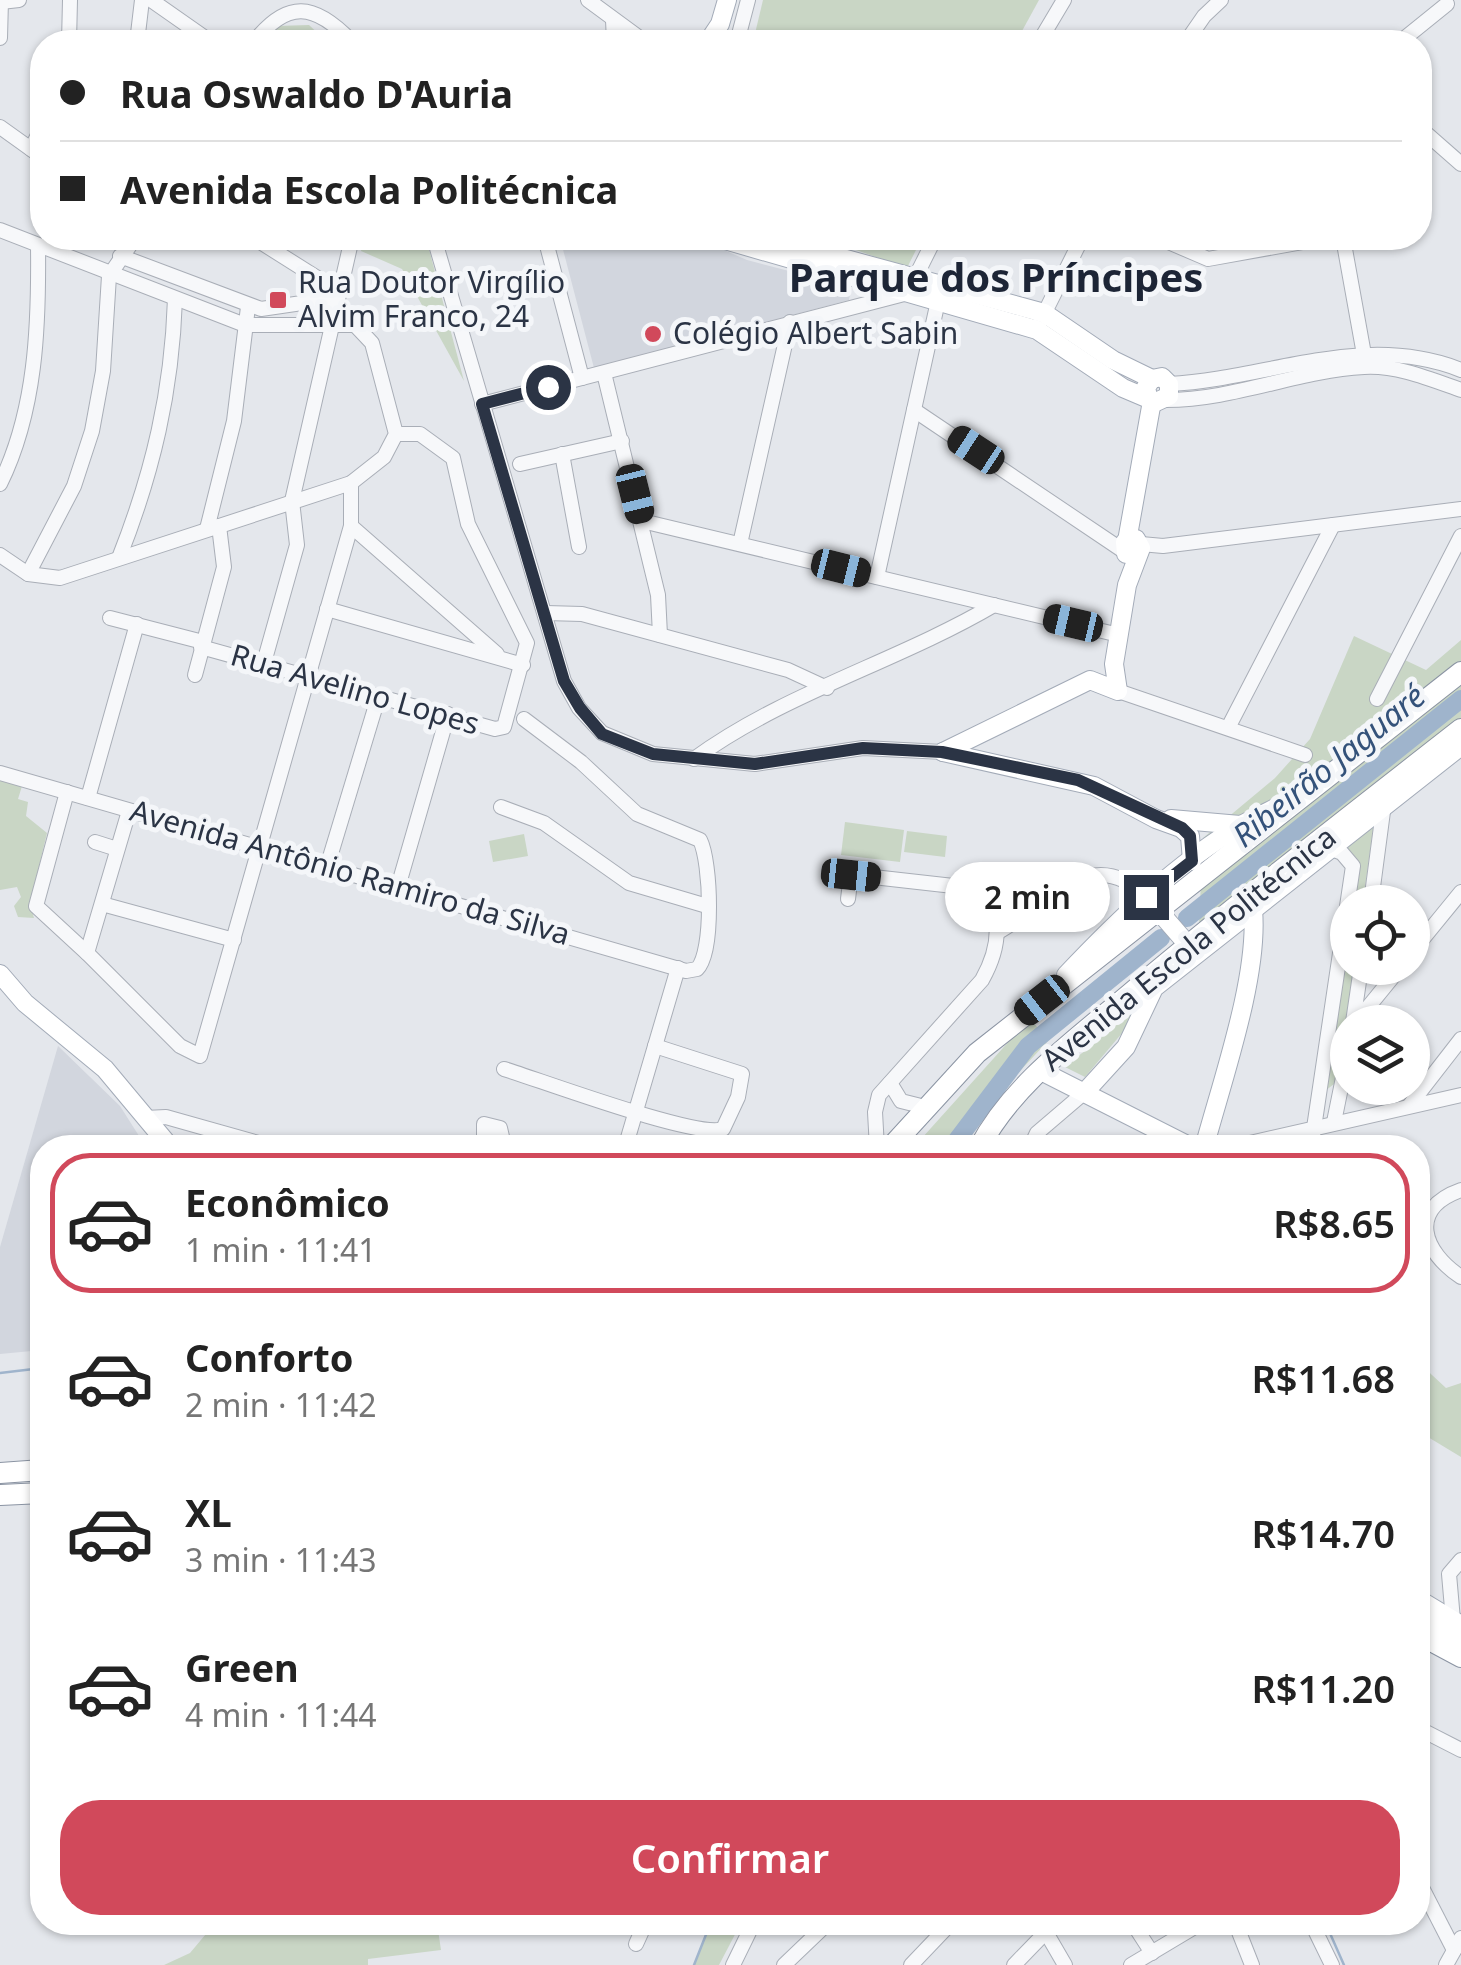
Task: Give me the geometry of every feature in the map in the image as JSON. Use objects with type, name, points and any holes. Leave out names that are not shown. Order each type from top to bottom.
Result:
[{"type":"highway","name":"Avenida Escola Politécnica","points":[[901,1135],[976,1052],[1461,672]]},
{"type":"highway","name":"Avenida Escola Politécnica","points":[[989,1135],[1041,1070],[1188,944],[1293,870],[1461,730]]},
{"type":"highway","points":[[0,1474],[30,1471]]},
{"type":"highway","points":[[0,1496],[30,1495]]},
{"type":"highway","points":[[1430,1619],[1458,1628]]},
{"type":"highway","points":[[1430,1640],[1461,1657]]},
{"type":"main road","points":[[716,30],[727,0]]},
{"type":"main road","points":[[766,250],[905,285],[943,281],[1040,321],[1113,360],[1157,392],[1114,664],[1118,691],[1090,680]]},
{"type":"main road","points":[[804,250],[937,300],[1040,321]]},
{"type":"main road","points":[[942,752],[1090,680],[1114,664]]},
{"type":"main road","points":[[1085,1092],[1126,1048],[1154,988],[1188,944],[1232,925],[1253,910],[1293,870],[1329,848],[1461,746]]},
{"type":"main road","points":[[942,752],[1078,780],[1182,828],[1190,836],[1192,861]]},
{"type":"main road","name":"Avenida Escola Politécnica","points":[[1157,909],[1165,882],[1242,825],[1319,782]]},
{"type":"main road","points":[[1142,811],[1174,820],[1242,825]]},
{"type":"main road","points":[[1157,909],[1188,944]]},
{"type":"main road","points":[[1207,1135],[1234,1036],[1253,910]]},
{"type":"main road","points":[[1232,925],[1245,934],[1250,949]]},
{"type":"main road","points":[[0,974],[25,1003],[106,1069],[159,1135]]},
{"type":"main road","points":[[1041,1070],[1168,1135]]},
{"type":"main road","points":[[0,1506],[30,1498]]},
{"type":"main road","points":[[1430,1608],[1458,1628]]},
{"type":"street","points":[[0,38],[1,1],[19,0]]},
{"type":"street","points":[[69,30],[70,0]]},
{"type":"street","points":[[139,30],[142,0]]},
{"type":"street","points":[[151,0],[193,30]]},
{"type":"street","points":[[588,0],[628,30]]},
{"type":"street","points":[[740,30],[748,0]]},
{"type":"street","points":[[1046,30],[1064,0]]},
{"type":"street","points":[[1194,30],[1221,0]]},
{"type":"street","points":[[1413,30],[1444,2],[1461,13]]},
{"type":"street","points":[[262,30],[270,18],[291,9],[310,12],[339,30]]},
{"type":"street","points":[[613,20],[613,30]]},
{"type":"street","points":[[0,127],[30,149]]},
{"type":"street","points":[[1432,139],[1461,164]]},
{"type":"street","points":[[0,230],[30,243]]},
{"type":"street","points":[[0,484],[30,386],[38,319],[38,250]]},
{"type":"street","points":[[0,555],[28,574],[60,578],[350,482],[384,458],[396,434],[372,343],[354,325],[244,325],[47,250]]},
{"type":"street","points":[[28,574],[66,504],[92,431],[109,276],[125,250]]},
{"type":"street","points":[[272,250],[336,294]]},
{"type":"street","points":[[262,666],[297,545],[292,501],[349,250]]},
{"type":"street","points":[[437,250],[569,691],[602,734],[653,754],[755,764],[863,748],[942,752]]},
{"type":"street","points":[[548,250],[582,378]]},
{"type":"street","points":[[482,404],[867,302],[905,285],[927,250]]},
{"type":"street","points":[[1040,321],[1076,250]]},
{"type":"street","points":[[1187,250],[1208,259],[1226,259],[1269,250]]},
{"type":"street","points":[[1344,250],[1365,360]]},
{"type":"street","points":[[120,256],[248,307],[278,309],[336,294]]},
{"type":"street","points":[[877,577],[943,281]]},
{"type":"street","points":[[119,558],[158,448],[168,399],[176,299]]},
{"type":"street","points":[[195,675],[224,567],[213,528],[234,420],[248,307]]},
{"type":"street","points":[[740,544],[790,322]]},
{"type":"street","points":[[1157,392],[1318,359],[1418,356],[1461,370]]},
{"type":"street","points":[[1310,378],[1318,359]]},
{"type":"street","points":[[1157,392],[1227,396],[1310,378],[1365,360],[1461,390]]},
{"type":"street","points":[[604,372],[658,594],[660,635]]},
{"type":"street","points":[[914,410],[1100,531],[1131,547],[1461,509]]},
{"type":"street","points":[[326,610],[497,654],[523,665],[527,644],[468,524],[453,458],[420,434],[396,434]]},
{"type":"street","points":[[520,464],[622,440]]},
{"type":"street","points":[[562,454],[580,547]]},
{"type":"street","points":[[68,792],[36,906],[188,1054],[200,1056],[351,526],[350,482]]},
{"type":"street","points":[[642,521],[1120,635]]},
{"type":"street","points":[[1230,726],[1333,525]]},
{"type":"street","points":[[351,526],[475,630],[497,654]]},
{"type":"street","points":[[1377,699],[1461,536]]},
{"type":"street","points":[[694,759],[733,730],[940,637],[994,605]]},
{"type":"street","points":[[546,613],[582,614],[788,670],[827,688]]},
{"type":"street","name":"Rua Avelino Lopes","points":[[110,618],[169,632],[262,666],[378,694],[494,729],[504,727],[523,665]]},
{"type":"street","points":[[88,798],[136,624]]},
{"type":"street","points":[[1118,691],[1230,726],[1305,756]]},
{"type":"street","points":[[327,867],[378,694]]},
{"type":"street","points":[[398,887],[448,714]]},
{"type":"street","points":[[501,807],[544,823],[629,883],[708,906],[705,856],[695,834],[637,814],[581,762],[524,719]]},
{"type":"street","name":"Avenida Antônio Ramiro da Silva","points":[[0,773],[678,968],[700,967],[707,954],[708,906]]},
{"type":"street","points":[[1373,885],[1384,804]]},
{"type":"street","points":[[86,953],[129,811]]},
{"type":"street","points":[[94,842],[117,849]]},
{"type":"street","points":[[1313,1135],[1352,866],[1342,853],[1329,848]]},
{"type":"street","points":[[1352,866],[1376,862]]},
{"type":"street","points":[[829,872],[970,888],[988,901],[998,932],[992,963],[982,980],[876,1103],[877,1135]]},
{"type":"street","points":[[848,899],[851,875]]},
{"type":"street","points":[[998,932],[1080,877],[1115,876],[1132,883],[1157,909]]},
{"type":"street","points":[[1430,930],[1461,892]]},
{"type":"street","points":[[102,904],[234,940]]},
{"type":"street","points":[[629,1135],[678,968]]},
{"type":"street","points":[[1372,985],[1380,992]]},
{"type":"street","points":[[1369,1005],[1386,985]]},
{"type":"street","points":[[1409,1106],[1461,1039]]},
{"type":"street","points":[[504,1069],[716,1132],[726,1126],[743,1077],[739,1072],[655,1046]]},
{"type":"street","points":[[1327,1053],[1330,1050]]},
{"type":"street","points":[[890,1083],[901,1101],[925,1107]]},
{"type":"street","points":[[1038,1135],[1085,1092]]},
{"type":"street","points":[[1279,1135],[1461,1095]]},
{"type":"street","points":[[1334,1122],[1337,1105]]},
{"type":"street","points":[[144,1118],[166,1117],[230,1135]]},
{"type":"street","points":[[1430,1221],[1433,1209],[1446,1195],[1461,1190]]},
{"type":"street","points":[[1430,1244],[1440,1263],[1461,1277]]},
{"type":"street","points":[[1458,1628],[1449,1574],[1461,1560]]},
{"type":"street","points":[[1430,1734],[1461,1750]]},
{"type":"street","points":[[1430,1899],[1458,1944],[1446,1965]]},
{"type":"street","points":[[636,1944],[640,1935]]},
{"type":"street","points":[[733,1965],[748,1935]]},
{"type":"street","points":[[784,1965],[815,1935]]},
{"type":"street","points":[[911,1965],[940,1935]]},
{"type":"street","points":[[1014,1965],[1037,1935]]},
{"type":"street","points":[[1048,1935],[1065,1965]]},
{"type":"street","points":[[1140,1935],[1152,1953]]},
{"type":"street","points":[[1131,1965],[1181,1935]]},
{"type":"street","points":[[1240,1935],[1252,1965]]},
{"type":"street","points":[[1317,1935],[1332,1965]]},
{"type":"shaded area","name":"Colégio Albert Sabin","points":[[563,250],[724,250],[747,260],[851,287],[849,300],[594,368]]},
{"type":"shaded area","points":[[58,1046],[120,1106],[138,1135],[32,1135]]},
{"type":"shaded area","points":[[30,1143],[30,1351],[0,1354],[0,1247]]},
{"type":"green space","points":[[763,0],[1039,0],[1023,30],[756,30]]},
{"type":"green space","points":[[309,25],[314,30],[274,30],[277,26]]},
{"type":"green space","points":[[429,250],[464,381],[402,269],[361,251]]},
{"type":"green space","points":[[856,250],[916,250],[907,268]]},
{"type":"green space","points":[[1354,636],[1426,670],[1461,640],[1461,719],[1199,924],[1203,838],[1275,778],[1310,739]]},
{"type":"green space","points":[[0,779],[22,786],[18,799],[28,802],[26,816],[47,833],[30,904],[34,918],[18,917],[14,906],[21,897],[17,887],[0,890]]},
{"type":"green space","points":[[845,822],[904,830],[900,862],[841,855]]},
{"type":"green space","points":[[1374,822],[1365,885],[1354,885],[1357,864],[1342,847]]},
{"type":"green space","points":[[907,831],[947,836],[945,857],[904,852]]},
{"type":"green space","points":[[524,834],[528,856],[493,862],[489,841]]},
{"type":"green space","points":[[1340,985],[1352,985],[1349,1005],[1337,1005]]},
{"type":"green space","points":[[1132,1012],[1123,1032],[1085,1077],[1065,1067]]},
{"type":"green space","points":[[1030,1018],[1048,1041],[990,1103],[971,1135],[925,1135]]},
{"type":"green space","points":[[1330,1055],[1330,1087],[1325,1091]]},
{"type":"green space","points":[[1430,1373],[1446,1388],[1461,1383],[1461,1457],[1430,1438]]},
{"type":"green space","points":[[205,1935],[439,1935],[441,1950],[368,1959],[368,1965],[164,1965],[190,1953]]},
{"type":"green space","points":[[706,1935],[735,1935],[719,1965],[694,1965]]},
{"type":"waterway","name":"Ribeirão Jaguaré","points":[[1187,918],[1461,699]]},
{"type":"waterway","name":"Ribeirão Jaguaré","points":[[961,1135],[1028,1046],[1161,938]]},
{"type":"waterway","points":[[0,1373],[30,1369]]},
{"type":"waterway","name":"Ribeirão Jaguaré","points":[[694,1965],[706,1935]]},
{"type":"waterway","points":[[1331,1935],[1344,1965]]},
{"type":"place","name":"Rua Doutor Virgílio Alvim Franco, 24","points":[[278,300]]},
{"type":"place","name":"Colégio Albert Sabin","points":[[653,334]]},
{"type":"district","name":"Parque dos Príncipes","points":[[996,278]]},
{"type":"route","points":[[548,387],[482,404],[498,468],[556,643],[564,681],[602,734],[665,756],[755,764],[863,748],[942,752],[1078,780],[1156,820],[1182,828],[1190,836],[1192,861],[1146,897]]}]
